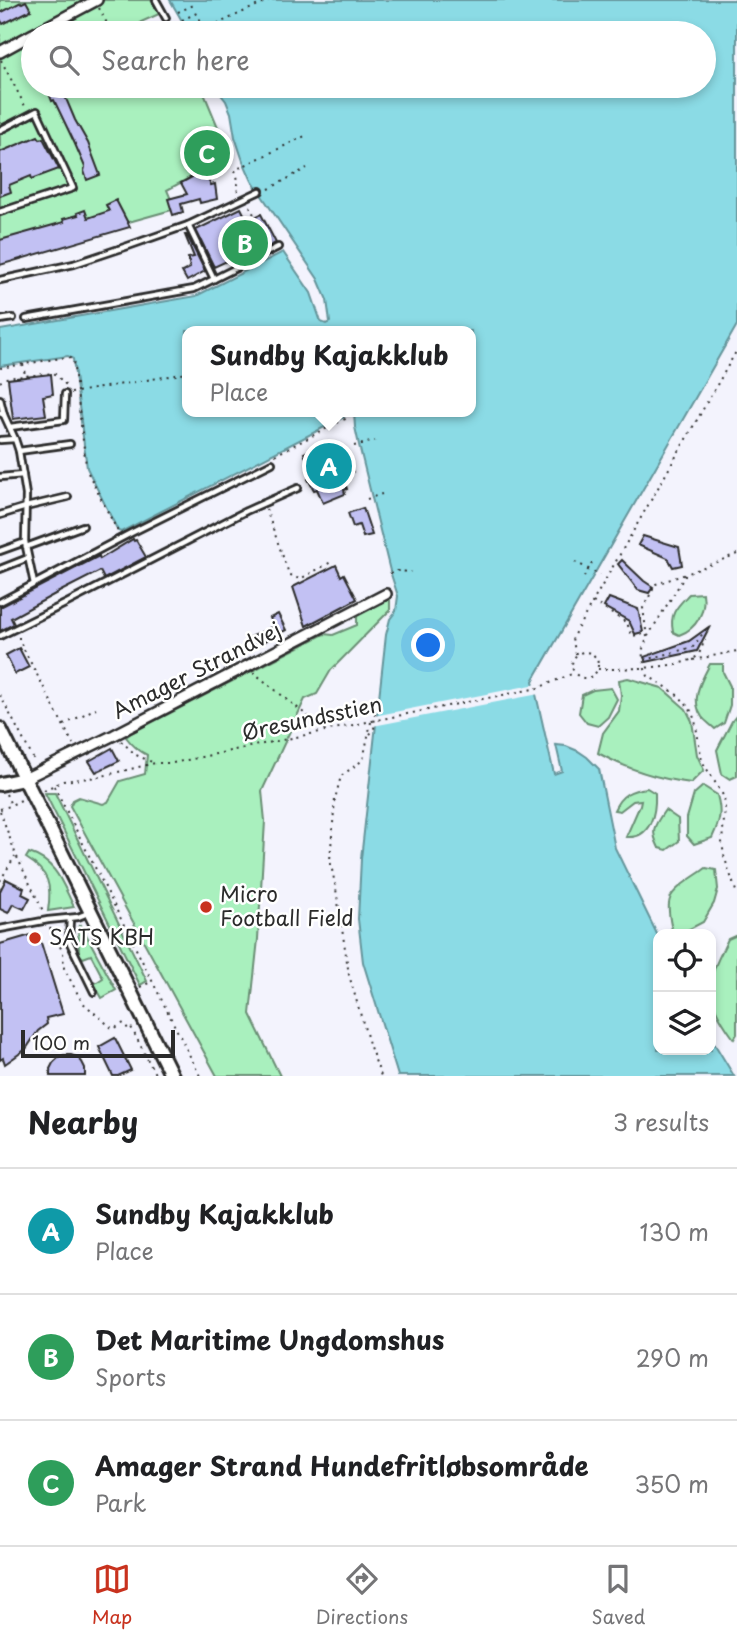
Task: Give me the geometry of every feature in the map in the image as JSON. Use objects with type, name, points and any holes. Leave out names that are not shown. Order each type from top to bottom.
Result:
[{"type":"street","points":[[58,21],[97,0]]},
{"type":"street","points":[[0,52],[21,41]]},
{"type":"street","name":"Amager Strandvej","points":[[24,779],[386,594]]},
{"type":"street","points":[[0,729],[172,1076]]},
{"type":"street","points":[[0,784],[24,779]]},
{"type":"lane","points":[[156,0],[166,18]]},
{"type":"lane","points":[[0,130],[37,111],[73,188],[0,212]]},
{"type":"lane","points":[[0,280],[74,264],[188,225],[261,192]]},
{"type":"lane","points":[[188,225],[214,279]]},
{"type":"lane","points":[[26,319],[194,289],[278,247]]},
{"type":"lane","points":[[0,320],[13,318]]},
{"type":"lane","points":[[10,427],[64,420],[65,394]]},
{"type":"lane","points":[[0,399],[2,414],[19,451],[26,507],[25,545],[34,584]]},
{"type":"lane","points":[[0,440],[15,439]]},
{"type":"lane","points":[[19,451],[70,444]]},
{"type":"lane","points":[[0,602],[272,463]]},
{"type":"lane","points":[[0,477],[23,475]]},
{"type":"lane","points":[[0,636],[246,511],[298,488]]},
{"type":"lane","points":[[0,515],[68,497]]},
{"type":"lane","points":[[0,551],[83,526]]},
{"type":"lane","points":[[0,569],[28,558]]},
{"type":"lane","points":[[0,929],[92,912]]},
{"type":"lane","points":[[70,918],[69,941],[94,992]]},
{"type":"path","points":[[97,0],[107,21]]},
{"type":"path","points":[[224,21],[269,0]]},
{"type":"path","points":[[177,12],[196,5]]},
{"type":"path","points":[[182,20],[201,11]]},
{"type":"path","points":[[197,21],[201,19]]},
{"type":"path","points":[[0,57],[21,98]]},
{"type":"path","points":[[21,98],[30,115]]},
{"type":"path","points":[[256,217],[236,186],[239,183],[235,170],[305,136]]},
{"type":"path","points":[[261,192],[307,168]]},
{"type":"path","points":[[576,654],[583,651],[592,653],[598,661],[598,669],[591,677],[582,678],[574,673],[572,664],[576,654],[572,638],[737,351]]},
{"type":"path","points":[[0,368],[68,357],[73,360],[86,465]]},
{"type":"path","points":[[23,364],[26,376]]},
{"type":"path","points":[[0,383],[5,379],[54,373],[76,393]]},
{"type":"path","points":[[76,393],[182,374]]},
{"type":"path","points":[[274,455],[344,417]]},
{"type":"path","points":[[354,446],[374,441]]},
{"type":"path","points":[[88,473],[119,534]]},
{"type":"path","points":[[367,499],[382,494]]},
{"type":"path","points":[[265,504],[290,575],[302,578],[333,561]]},
{"type":"path","points":[[647,638],[643,608],[656,584],[737,554]]},
{"type":"path","points":[[584,577],[593,561]]},
{"type":"path","points":[[575,562],[600,575]]},
{"type":"path","points":[[390,573],[411,572]]},
{"type":"path","points":[[686,574],[647,638],[642,651],[648,676],[680,698],[695,720],[702,761],[724,797],[722,842],[737,894]]},
{"type":"path","points":[[592,602],[626,623],[632,636],[646,634]]},
{"type":"path","points":[[18,628],[19,640],[74,745]]},
{"type":"path","points":[[644,660],[693,647],[706,629]]},
{"type":"path","points":[[692,660],[698,655],[705,639]]},
{"type":"path","points":[[598,669],[645,669],[737,651]]},
{"type":"path","points":[[250,664],[254,673],[327,731]]},
{"type":"path","name":"Øresundsstien","points":[[200,1076],[54,786],[63,781],[173,763],[538,688],[574,673]]},
{"type":"path","points":[[0,695],[32,757]]},
{"type":"path","points":[[64,725],[96,708]]},
{"type":"path","points":[[375,712],[363,760],[341,776],[335,799],[330,860],[337,889],[349,975],[381,1076]]},
{"type":"path","points":[[369,736],[374,730],[373,721]]},
{"type":"path","points":[[114,735],[136,755],[155,764]]},
{"type":"path","points":[[0,784],[10,805]]},
{"type":"path","points":[[33,795],[0,810],[16,855],[48,920]]},
{"type":"path","points":[[0,881],[16,855]]},
{"type":"path","points":[[131,1027],[156,1076]]},
{"type":"green space","points":[[0,0],[151,0],[159,14],[143,21],[21,21],[21,98],[206,98],[230,156],[167,190],[175,209],[0,258]]},
{"type":"green space","points":[[703,593],[703,606],[695,624],[679,635],[673,632],[673,615],[678,607],[689,594]]},
{"type":"green space","points":[[390,599],[390,610],[331,670],[317,694],[305,699],[262,791],[265,821],[258,939],[250,1014],[280,1076],[217,1076],[70,806],[73,800],[79,797],[103,804],[108,802],[120,781],[145,774],[147,755],[126,737],[131,733],[324,634],[333,635],[357,625],[357,616]]},
{"type":"green space","points":[[710,664],[723,664],[723,672],[730,686],[730,705],[724,723],[715,729],[702,717],[697,704],[698,690]]},
{"type":"green space","points":[[628,678],[662,688],[686,709],[692,721],[697,755],[704,770],[691,783],[643,772],[598,753],[603,733],[619,711],[619,680]]},
{"type":"green space","points":[[611,688],[617,699],[608,717],[598,726],[587,723],[579,713],[582,695],[593,690]]},
{"type":"green space","points":[[737,715],[737,776],[730,779],[722,774],[717,750]]},
{"type":"green space","points":[[703,786],[717,795],[719,817],[712,838],[694,844],[687,836],[687,818],[694,794]]},
{"type":"green space","points":[[647,788],[655,793],[650,823],[641,834],[626,837],[641,800],[633,801],[620,811],[614,810],[627,794]]},
{"type":"green space","points":[[45,793],[55,793],[147,981],[140,985]]},
{"type":"green space","points":[[665,810],[678,819],[679,841],[667,850],[659,848],[654,832]]},
{"type":"green space","points":[[29,853],[52,868],[74,907],[48,911],[49,886],[40,869],[26,858]]},
{"type":"green space","points":[[706,868],[716,870],[718,889],[714,903],[703,922],[690,929],[672,929],[670,899],[680,886]]},
{"type":"green space","points":[[81,925],[116,990],[102,998],[94,984],[103,978],[91,955],[83,958],[79,954],[78,927]]},
{"type":"green space","points":[[737,935],[737,1034],[734,1039],[716,1009],[716,964],[728,939]]},
{"type":"water","points":[[170,0],[737,0],[737,325],[533,681],[554,774],[562,771],[556,745],[578,751],[599,769],[615,848],[655,929],[653,1055],[716,1055],[716,1046],[734,1076],[398,1076],[363,962],[358,919],[361,859],[386,635],[390,619],[396,611],[398,596],[359,445],[354,417],[476,417],[476,326],[182,326],[182,417],[344,417],[121,532],[118,531],[87,468],[73,359],[68,356],[0,366],[0,330],[196,296],[283,252],[311,293],[321,322],[330,322],[327,300],[318,279],[252,181],[235,137],[231,113],[224,98],[716,98],[716,21],[182,21]]},
{"type":"pier","points":[[537,684],[539,694],[373,726],[374,716]]},
{"type":"building","points":[[26,1],[31,10],[3,24],[0,13]]},
{"type":"building","points":[[51,98],[66,98],[100,175],[87,180],[85,167],[75,144],[54,100]]},
{"type":"building","points":[[38,136],[43,138],[59,169],[9,185],[11,192],[0,196],[0,152]]},
{"type":"building","points":[[203,171],[211,185],[215,184],[217,199],[200,203],[199,199],[181,204],[183,212],[173,215],[168,199],[187,194],[181,183]]},
{"type":"building","points":[[116,200],[130,227],[0,265],[0,240],[64,222],[63,219],[85,210],[88,218],[109,211],[106,205]]},
{"type":"building","points":[[241,208],[249,224],[233,232],[242,249],[261,239],[251,219],[261,214],[276,243],[233,264],[231,259],[214,267],[196,230]]},
{"type":"building","points":[[185,235],[205,271],[187,281],[182,272],[190,268],[188,258],[194,257]]},
{"type":"building","points":[[51,374],[53,394],[43,396],[46,415],[13,419],[8,379]]},
{"type":"building","points":[[328,442],[340,461],[346,458],[353,472],[343,476],[347,489],[344,490],[345,494],[323,503],[317,489],[314,490],[308,479],[313,476],[304,453]]},
{"type":"building","points":[[363,508],[372,535],[363,537],[359,525],[353,527],[348,513]]},
{"type":"building","points":[[643,536],[679,547],[682,565],[673,567],[668,558],[638,545]]},
{"type":"building","points":[[133,539],[146,557],[104,579],[100,571],[11,618],[14,624],[0,631],[0,607],[99,556],[100,559]]},
{"type":"building","points":[[622,560],[653,587],[649,593],[638,590],[618,564]]},
{"type":"building","points":[[336,565],[357,599],[306,626],[293,587]]},
{"type":"building","points":[[609,598],[638,609],[643,632],[635,634],[629,621],[604,607]]},
{"type":"building","points":[[278,614],[286,630],[253,647],[249,638],[274,626],[270,618]]},
{"type":"building","points":[[710,626],[697,651],[646,662],[644,657],[689,641]]},
{"type":"building","points":[[19,648],[29,667],[15,674],[6,655]]},
{"type":"building","points":[[112,748],[119,761],[96,772],[89,761]]},
{"type":"building","points":[[6,879],[24,888],[22,894],[30,898],[24,909],[13,904],[8,913],[0,909],[0,891]]},
{"type":"building","points":[[38,933],[63,1014],[46,1018],[47,1024],[38,1031],[26,1049],[5,1064],[3,1058],[0,1060],[0,944]]},
{"type":"building","points":[[115,1038],[131,1070],[118,1076],[113,1076],[99,1047]]},
{"type":"building","points":[[64,1055],[77,1057],[82,1062],[85,1076],[51,1076],[53,1063]]},
{"type":"place","name":"Amager Strand Hundefritløbsområde","points":[[207,153]]},
{"type":"place","name":"Det Maritime Ungdomshus","points":[[245,243]]},
{"type":"place","name":"Sundby Kajakklub","points":[[329,466]]},
{"type":"place","name":"Micro Football Field","points":[[206,907]]},
{"type":"place","name":"SATS KBH","points":[[35,938]]}]
